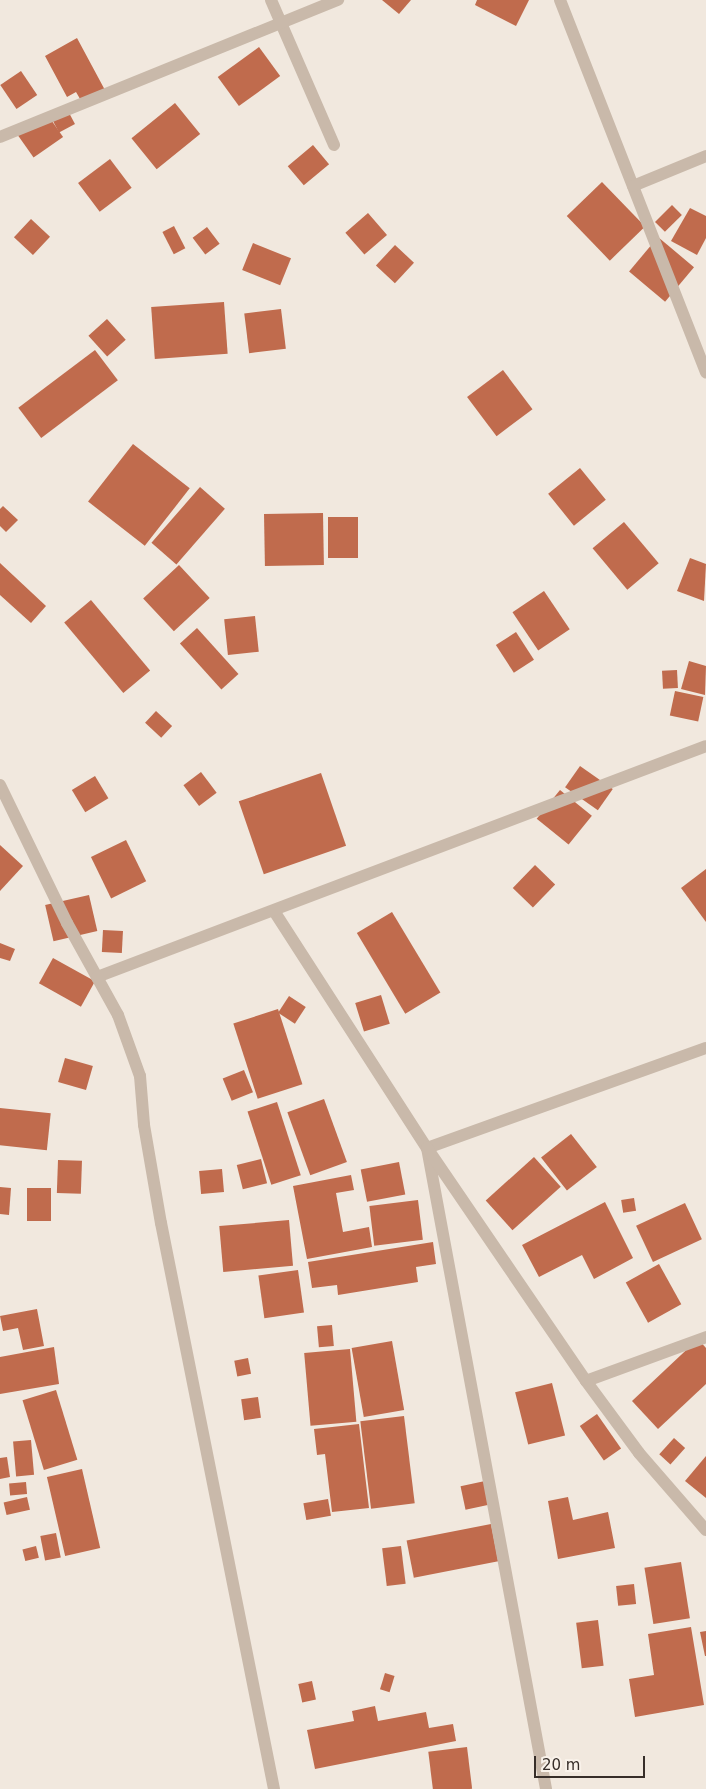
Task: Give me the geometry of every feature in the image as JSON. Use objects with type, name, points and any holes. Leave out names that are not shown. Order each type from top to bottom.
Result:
[{"type":"street","points":[[271,0],[334,145]]},
{"type":"street","points":[[0,138],[338,0]]},
{"type":"street","points":[[560,0],[706,372]]},
{"type":"street","points":[[633,186],[706,156]]},
{"type":"street","points":[[96,977],[706,746]]},
{"type":"street","points":[[0,785],[96,977],[118,1015],[140,1076],[144,1125],[161,1223],[274,1789]]},
{"type":"street","points":[[274,911],[427,1148],[586,1381],[639,1453],[706,1530]]},
{"type":"street","points":[[427,1148],[706,1048]]},
{"type":"street","points":[[427,1148],[546,1789]]},
{"type":"street","points":[[586,1381],[706,1337]]},
{"type":"building","points":[[382,0],[411,0],[399,14]]},
{"type":"building","points":[[477,0],[529,0],[516,26],[475,5]]},
{"type":"building","points":[[77,38],[106,92],[83,104],[76,92],[67,97],[45,56]]},
{"type":"building","points":[[259,47],[280,76],[239,106],[218,77]]},
{"type":"building","points":[[21,71],[37,95],[16,109],[0,85]]},
{"type":"building","points":[[175,103],[200,134],[157,169],[131,138]]},
{"type":"building","points":[[67,109],[75,124],[59,132],[51,117]]},
{"type":"building","points":[[47,114],[63,137],[34,158],[18,135]]},
{"type":"building","points":[[313,145],[329,164],[304,185],[288,166]]},
{"type":"building","points":[[110,159],[132,188],[100,212],[78,183]]},
{"type":"building","points":[[602,182],[645,227],[610,261],[567,216]]},
{"type":"building","points":[[672,205],[682,215],[665,232],[655,222]]},
{"type":"building","points":[[690,208],[706,216],[706,238],[697,255],[671,241]]},
{"type":"building","points":[[368,213],[387,235],[364,255],[345,233]]},
{"type":"building","points":[[31,219],[50,237],[33,255],[14,237]]},
{"type":"building","points":[[174,226],[185,248],[174,254],[162,232]]},
{"type":"building","points":[[207,227],[220,244],[205,255],[193,238]]},
{"type":"building","points":[[658,237],[694,267],[665,302],[629,271]]},
{"type":"building","points":[[253,243],[291,258],[280,285],[242,270]]},
{"type":"building","points":[[395,245],[414,263],[395,283],[376,265]]},
{"type":"building","points":[[224,302],[228,354],[155,359],[151,307]]},
{"type":"building","points":[[281,309],[286,349],[249,353],[244,314]]},
{"type":"building","points":[[107,319],[126,340],[107,357],[88,336]]},
{"type":"building","points":[[95,350],[118,380],[41,438],[18,408]]},
{"type":"building","points":[[503,370],[532,409],[497,436],[467,397]]},
{"type":"building","points":[[133,444],[190,488],[145,546],[88,502]]},
{"type":"building","points":[[580,468],[606,500],[574,526],[548,494]]},
{"type":"building","points":[[200,487],[225,509],[176,564],[151,543]]},
{"type":"building","points":[[3,506],[18,520],[6,532],[0,526],[0,509]]},
{"type":"building","points":[[323,513],[324,565],[265,566],[264,514]]},
{"type":"building","points":[[328,517],[358,517],[358,558],[328,558]]},
{"type":"building","points":[[624,522],[659,563],[627,590],[593,548]]},
{"type":"building","points":[[690,558],[706,564],[704,601],[677,591]]},
{"type":"building","points":[[0,563],[46,606],[31,623],[0,595]]},
{"type":"building","points":[[179,565],[210,598],[174,631],[143,598]]},
{"type":"building","points":[[544,591],[570,629],[538,650],[512,612]]},
{"type":"building","points":[[91,600],[150,670],[123,693],[64,622]]},
{"type":"building","points":[[255,616],[259,652],[228,655],[224,619]]},
{"type":"building","points":[[197,628],[238,674],[221,689],[180,643]]},
{"type":"building","points":[[516,632],[534,660],[514,673],[496,645]]},
{"type":"building","points":[[689,661],[706,666],[705,695],[681,689]]},
{"type":"building","points":[[677,670],[678,688],[663,689],[662,671]]},
{"type":"building","points":[[675,691],[703,697],[698,721],[670,715]]},
{"type":"building","points":[[156,711],[172,726],[161,738],[145,723]]},
{"type":"building","points":[[580,766],[613,789],[598,810],[565,787]]},
{"type":"building","points":[[201,772],[217,793],[199,806],[183,785]]},
{"type":"building","points":[[321,773],[346,846],[264,874],[239,801]]},
{"type":"building","points":[[95,776],[108,798],[85,812],[72,790]]},
{"type":"building","points":[[560,790],[592,816],[569,845],[537,819]]},
{"type":"building","points":[[126,840],[146,881],[111,898],[91,857]]},
{"type":"building","points":[[0,845],[23,866],[0,891]]},
{"type":"building","points":[[535,865],[555,884],[533,907],[513,888]]},
{"type":"building","points":[[706,869],[706,922],[681,888]]},
{"type":"building","points":[[89,895],[97,931],[53,941],[45,905]]},
{"type":"building","points":[[392,912],[440,993],[405,1014],[357,933]]},
{"type":"building","points":[[103,930],[123,931],[122,953],[102,952]]},
{"type":"building","points":[[0,943],[15,949],[10,961],[0,958]]},
{"type":"building","points":[[53,958],[95,981],[81,1007],[39,983]]},
{"type":"building","points":[[381,995],[390,1024],[364,1032],[355,1003]]},
{"type":"building","points":[[289,996],[306,1007],[295,1024],[278,1013]]},
{"type":"building","points":[[278,1009],[302,1084],[258,1099],[233,1024]]},
{"type":"building","points":[[65,1058],[93,1066],[86,1090],[58,1082]]},
{"type":"building","points":[[244,1070],[253,1092],[232,1101],[223,1079]]},
{"type":"building","points":[[324,1099],[347,1162],[310,1175],[287,1112]]},
{"type":"building","points":[[277,1102],[301,1175],[271,1185],[248,1112]]},
{"type":"building","points":[[0,1108],[51,1113],[47,1150],[0,1145]]},
{"type":"building","points":[[571,1134],[597,1167],[567,1190],[541,1157]]},
{"type":"building","points":[[534,1157],[561,1187],[512,1230],[486,1200]]},
{"type":"building","points":[[261,1159],[267,1183],[243,1189],[237,1165]]},
{"type":"building","points":[[58,1160],[82,1161],[81,1194],[57,1193]]},
{"type":"building","points":[[399,1162],[405,1194],[367,1202],[361,1169]]},
{"type":"building","points":[[222,1169],[224,1192],[201,1194],[199,1171]]},
{"type":"building","points":[[351,1175],[354,1190],[336,1193],[343,1232],[369,1227],[372,1247],[307,1259],[293,1186]]},
{"type":"building","points":[[0,1187],[11,1188],[9,1215],[0,1214]]},
{"type":"building","points":[[27,1188],[51,1188],[51,1221],[27,1221]]},
{"type":"building","points":[[634,1198],[636,1211],[623,1213],[621,1200]]},
{"type":"building","points":[[418,1200],[423,1240],[374,1246],[369,1206]]},
{"type":"building","points":[[605,1202],[633,1258],[594,1279],[582,1255],[539,1277],[522,1245]]},
{"type":"building","points":[[685,1203],[702,1239],[653,1262],[636,1226]]},
{"type":"building","points":[[289,1220],[293,1266],[223,1272],[219,1226]]},
{"type":"building","points":[[433,1242],[436,1264],[416,1267],[418,1282],[338,1295],[337,1285],[312,1288],[308,1262]]},
{"type":"building","points":[[659,1264],[681,1304],[648,1323],[626,1282]]},
{"type":"building","points":[[298,1270],[304,1313],[264,1318],[258,1276]]},
{"type":"building","points":[[37,1309],[44,1346],[23,1350],[18,1328],[3,1331],[0,1316]]},
{"type":"building","points":[[332,1325],[334,1346],[319,1347],[317,1326]]},
{"type":"building","points":[[698,1339],[706,1348],[706,1384],[658,1429],[632,1401]]},
{"type":"building","points":[[392,1341],[404,1410],[364,1417],[352,1348]]},
{"type":"building","points":[[54,1347],[59,1384],[0,1394],[0,1357]]},
{"type":"building","points":[[350,1349],[356,1422],[311,1426],[304,1353]]},
{"type":"building","points":[[248,1358],[251,1374],[237,1376],[234,1361]]},
{"type":"building","points":[[552,1383],[565,1435],[528,1445],[515,1392]]},
{"type":"building","points":[[56,1390],[77,1460],[44,1470],[23,1400]]},
{"type":"building","points":[[258,1397],[261,1418],[244,1420],[241,1399]]},
{"type":"building","points":[[597,1414],[621,1448],[604,1460],[580,1426]]},
{"type":"building","points":[[404,1416],[415,1503],[371,1509],[360,1421]]},
{"type":"building","points":[[359,1424],[369,1508],[332,1512],[325,1454],[317,1455],[314,1429]]},
{"type":"building","points":[[674,1438],[685,1448],[670,1464],[659,1454]]},
{"type":"building","points":[[31,1440],[34,1475],[16,1476],[13,1442]]},
{"type":"building","points":[[706,1456],[706,1498],[685,1481]]},
{"type":"building","points":[[7,1457],[10,1477],[0,1479],[0,1458]]},
{"type":"building","points":[[82,1469],[100,1548],[65,1556],[47,1477]]},
{"type":"building","points":[[485,1481],[490,1504],[466,1510],[461,1486]]},
{"type":"building","points":[[26,1482],[27,1494],[10,1495],[9,1483]]},
{"type":"building","points":[[27,1497],[30,1510],[7,1515],[4,1502]]},
{"type":"building","points":[[568,1497],[573,1520],[608,1512],[615,1548],[558,1559],[548,1501]]},
{"type":"building","points":[[328,1499],[331,1516],[306,1520],[303,1503]]},
{"type":"building","points":[[491,1524],[498,1561],[414,1578],[407,1540]]},
{"type":"building","points":[[56,1533],[61,1558],[45,1561],[40,1536]]},
{"type":"building","points":[[36,1546],[39,1558],[25,1561],[22,1549]]},
{"type":"building","points":[[401,1546],[406,1584],[387,1586],[382,1548]]},
{"type":"building","points":[[681,1562],[690,1618],[653,1624],[644,1568]]},
{"type":"building","points":[[634,1584],[636,1604],[618,1606],[616,1586]]},
{"type":"building","points":[[598,1620],[604,1666],[582,1668],[576,1623]]},
{"type":"building","points":[[691,1627],[704,1705],[635,1717],[629,1679],[654,1675],[648,1634]]},
{"type":"building","points":[[706,1631],[706,1656],[705,1656],[700,1632]]},
{"type":"building","points":[[385,1673],[395,1676],[390,1692],[380,1689]]},
{"type":"building","points":[[312,1681],[316,1700],[302,1702],[298,1684]]},
{"type":"building","points":[[375,1706],[378,1721],[426,1712],[429,1728],[453,1724],[456,1741],[315,1769],[307,1730],[354,1721],[352,1711]]},
{"type":"building","points":[[467,1747],[472,1789],[433,1789],[428,1752]]}]
